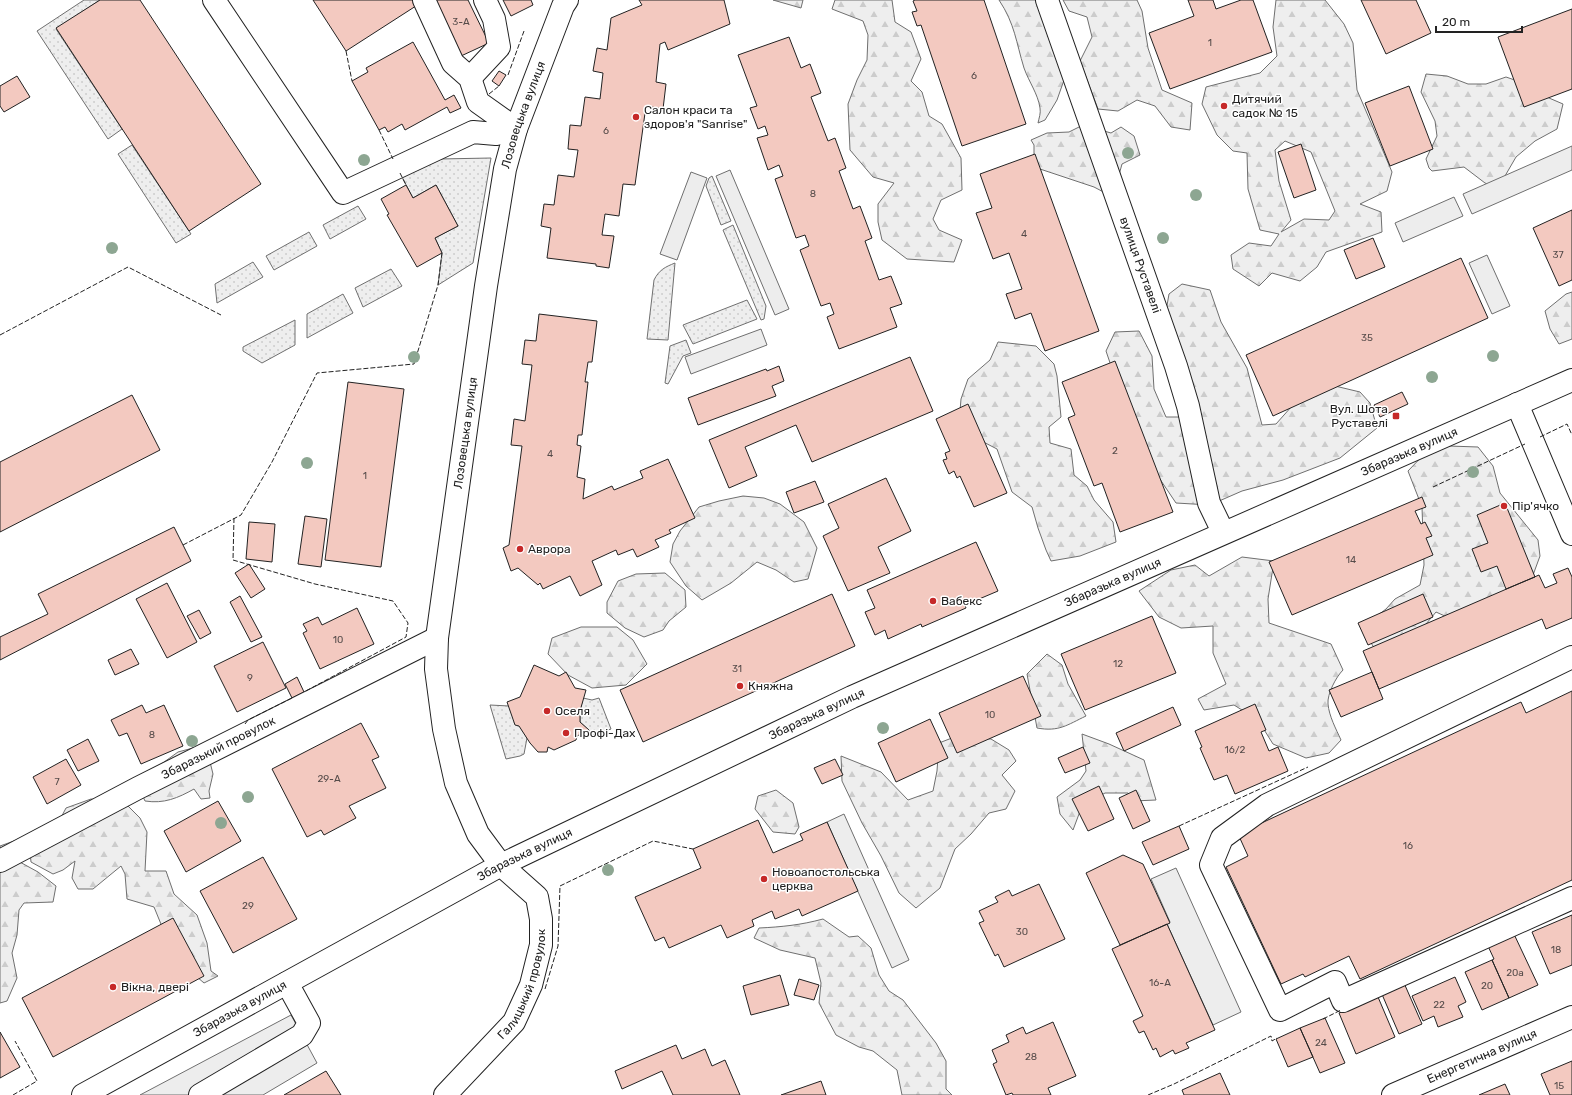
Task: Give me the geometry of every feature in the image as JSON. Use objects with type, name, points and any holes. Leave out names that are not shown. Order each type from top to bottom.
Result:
[{"type":"street","points":[[214,0],[343,193],[473,132],[496,134],[516,129]]},
{"type":"street","points":[[424,0],[453,63],[470,78],[478,102],[516,129]]},
{"type":"street","points":[[470,78],[500,47],[494,19],[485,0]]},
{"type":"street","name":"Лозовецька вулиця","points":[[501,865],[478,834],[456,783],[444,729],[436,669],[437,638],[486,286],[505,169],[516,129],[563,6],[568,0]]},
{"type":"street","name":"вулиця Руставелі","points":[[1047,0],[1176,366],[1188,406],[1209,503],[1223,532]]},
{"type":"street","name":"Збаразька вулиця","points":[[83,1095],[501,865],[845,700],[1223,532],[1572,380]]},
{"type":"street","points":[[1517,404],[1572,534]]},
{"type":"street","name":"Збаразький провулок","points":[[0,861],[138,788],[437,638]]},
{"type":"street","points":[[1572,657],[1268,805],[1222,838],[1211,865],[1280,1010],[1335,982],[1343,1001],[1572,898]]},
{"type":"street","name":"Галицький провулок","points":[[445,1095],[514,1022],[531,984],[541,945],[541,919],[537,897],[501,865]]},
{"type":"street","points":[[200,1095],[302,1035],[309,1023],[287,983]]},
{"type":"street","name":"Енергетична вулиця","points":[[1392,1095],[1572,1017]]},
{"type":"green space","points":[[84,0],[100,0],[56,29],[122,129],[108,139],[37,31]]},
{"type":"green space","points":[[773,0],[803,0],[801,8]]},
{"type":"green space","points":[[835,0],[892,0],[895,22],[911,32],[921,59],[911,81],[922,92],[929,116],[942,124],[961,158],[962,190],[941,200],[933,219],[939,230],[962,240],[954,262],[907,259],[882,240],[878,222],[878,204],[894,183],[873,177],[850,150],[848,104],[857,80],[867,60],[868,35],[863,21],[832,9]]},
{"type":"green space","points":[[999,0],[1038,0],[1064,80],[1057,100],[1045,120],[1038,123],[1040,114],[1039,103],[1024,68],[1009,17]]},
{"type":"green space","points":[[1063,0],[1137,0],[1142,11],[1148,48],[1162,90],[1192,103],[1190,130],[1171,127],[1155,106],[1137,100],[1118,111],[1098,109],[1080,61],[1092,37],[1087,17],[1069,11]]},
{"type":"green space","points":[[1276,0],[1325,0],[1344,24],[1353,43],[1357,90],[1392,172],[1387,191],[1360,204],[1381,212],[1382,232],[1326,252],[1317,267],[1300,281],[1272,273],[1259,286],[1233,269],[1231,255],[1249,243],[1271,246],[1279,234],[1260,230],[1248,189],[1247,153],[1233,151],[1217,135],[1202,104],[1206,87],[1260,73],[1277,56],[1273,27]],"holes":[[[1285,141],[1311,152],[1335,211],[1329,220],[1304,219],[1281,232],[1291,220],[1279,181],[1275,150]]]},
{"type":"green space","points":[[1426,74],[1447,76],[1468,84],[1486,84],[1506,77],[1529,85],[1549,98],[1563,104],[1557,129],[1535,141],[1516,157],[1498,188],[1485,183],[1464,167],[1432,171],[1429,168],[1426,159],[1437,136],[1435,121],[1421,92]]},
{"type":"green space","points":[[1083,125],[1111,133],[1121,127],[1134,136],[1140,155],[1122,164],[1113,197],[1094,187],[1034,167],[1034,145],[1031,140],[1047,133],[1069,132]]},
{"type":"green space","points":[[132,145],[191,234],[176,243],[118,154]]},
{"type":"green space","points":[[491,158],[473,263],[438,285],[442,253],[435,238],[458,226],[436,185],[413,198],[402,177],[439,159]]},
{"type":"green space","points":[[712,176],[731,221],[721,225],[706,186],[709,178]]},
{"type":"green space","points":[[358,206],[366,219],[330,239],[323,225]]},
{"type":"green space","points":[[733,225],[766,306],[764,319],[761,320],[723,230]]},
{"type":"green space","points":[[309,232],[317,246],[274,270],[266,256]]},
{"type":"green space","points":[[253,262],[263,277],[217,303],[215,284]]},
{"type":"green space","points":[[675,263],[668,340],[647,339],[654,280],[663,269]]},
{"type":"green space","points":[[391,269],[402,286],[363,307],[355,288]]},
{"type":"green space","points":[[1182,284],[1210,290],[1221,322],[1247,368],[1262,425],[1276,424],[1300,397],[1335,386],[1360,392],[1370,403],[1377,428],[1340,458],[1283,480],[1242,491],[1210,505],[1176,503],[1139,448],[1106,351],[1115,332],[1139,331],[1152,356],[1154,389],[1166,417],[1181,417],[1162,334],[1169,294]]},
{"type":"green space","points":[[1572,292],[1572,339],[1559,344],[1550,329],[1545,311],[1566,294]]},
{"type":"green space","points":[[343,294],[353,313],[307,338],[307,314]]},
{"type":"green space","points":[[747,300],[757,319],[693,344],[683,325]]},
{"type":"green space","points":[[295,320],[295,345],[262,363],[243,351],[243,347]]},
{"type":"green space","points":[[686,340],[691,353],[683,356],[668,384],[665,383],[670,346]]},
{"type":"green space","points":[[998,342],[1036,346],[1054,364],[1057,376],[1061,417],[1049,427],[1050,443],[1071,449],[1074,475],[1087,486],[1094,500],[1113,522],[1116,542],[1080,556],[1051,561],[1038,528],[1032,507],[1012,492],[997,449],[966,433],[959,423],[961,399],[968,379],[990,360]]},
{"type":"green space","points":[[1449,446],[1478,447],[1493,466],[1500,493],[1538,540],[1540,556],[1529,586],[1458,622],[1436,612],[1411,642],[1375,649],[1361,628],[1386,609],[1395,599],[1420,585],[1424,565],[1422,507],[1408,471],[1430,448]]},
{"type":"green space","points":[[743,496],[764,498],[780,504],[804,522],[817,548],[808,579],[794,582],[776,570],[757,562],[731,583],[702,600],[686,586],[670,562],[673,544],[680,531],[699,507]]},
{"type":"green space","points":[[1242,557],[1274,561],[1268,599],[1269,623],[1331,644],[1343,670],[1332,686],[1328,700],[1331,718],[1341,740],[1329,753],[1306,758],[1273,744],[1258,720],[1234,705],[1204,710],[1198,699],[1226,684],[1213,653],[1213,626],[1181,628],[1159,617],[1139,591],[1171,570],[1195,565],[1209,576]]},
{"type":"green space","points":[[665,573],[685,590],[686,607],[669,621],[663,630],[644,637],[625,628],[607,613],[607,602],[618,581],[636,574]]},
{"type":"green space","points":[[581,627],[617,627],[633,640],[647,664],[626,685],[592,688],[568,675],[548,654],[552,638]]},
{"type":"green space","points":[[1047,654],[1062,665],[1068,684],[1086,716],[1063,727],[1051,729],[1037,728],[1027,674]]},
{"type":"green space","points":[[583,698],[592,700],[599,698],[611,729],[594,735],[580,722],[580,711]]},
{"type":"green space","points":[[490,705],[509,706],[527,738],[524,754],[506,759]]},
{"type":"green space","points":[[1082,734],[1109,744],[1144,760],[1156,800],[1133,801],[1128,793],[1105,793],[1082,806],[1073,830],[1060,814],[1057,797],[1080,780],[1086,771]]},
{"type":"green space","points":[[957,736],[991,739],[1009,750],[1016,761],[1002,775],[1015,791],[1006,809],[989,813],[971,834],[955,849],[940,888],[916,908],[899,893],[881,856],[862,823],[842,781],[841,756],[881,772],[908,800],[933,791],[937,771],[939,743]]},
{"type":"green space","points":[[193,748],[209,758],[213,774],[209,791],[210,798],[201,799],[194,789],[171,800],[158,802],[145,801],[140,790],[150,782],[160,765],[178,752]]},
{"type":"green space","points":[[776,790],[793,803],[799,827],[795,834],[773,832],[755,809],[758,796]]},
{"type":"green space","points":[[91,799],[125,803],[140,818],[147,832],[145,871],[166,871],[174,894],[197,915],[207,943],[211,971],[218,976],[204,983],[189,970],[163,929],[154,907],[127,899],[125,874],[121,866],[93,889],[78,889],[72,878],[75,861],[63,870],[53,874],[31,862],[29,842],[54,831],[66,808]]},
{"type":"green space","points":[[14,841],[18,861],[38,872],[56,886],[53,902],[24,903],[19,910],[17,935],[12,953],[17,978],[7,1001],[0,1003],[0,846]]},
{"type":"green space","points":[[823,919],[849,937],[858,936],[871,948],[879,975],[889,991],[903,1000],[936,1043],[946,1061],[946,1089],[952,1095],[902,1095],[897,1070],[873,1051],[859,1047],[836,1035],[819,1003],[821,983],[815,958],[780,950],[754,938],[759,928],[807,923]]},
{"type":"shaded area","points":[[1572,146],[1572,170],[1472,214],[1463,194]]},
{"type":"shaded area","points":[[730,170],[789,309],[775,315],[716,176]]},
{"type":"shaded area","points":[[691,172],[707,178],[677,260],[660,254]]},
{"type":"shaded area","points":[[1454,197],[1463,216],[1403,242],[1395,223]]},
{"type":"shaded area","points":[[1487,255],[1510,306],[1492,314],[1469,263]]},
{"type":"shaded area","points":[[761,329],[767,345],[691,374],[685,357]]},
{"type":"shaded area","points":[[844,814],[909,960],[892,968],[827,822]]},
{"type":"shaded area","points":[[1176,868],[1241,1012],[1213,1025],[1167,924],[1170,922],[1151,879]]},
{"type":"shaded area","points":[[291,1015],[317,1063],[263,1095],[140,1095]]},
{"type":"building","points":[[100,0],[140,0],[261,184],[189,231],[56,28]]},
{"type":"building","points":[[313,0],[417,0],[419,4],[346,51]]},
{"type":"building","points":[[434,0],[468,0],[489,43],[461,56]]},
{"type":"building","points":[[503,0],[531,0],[533,5],[511,16]]},
{"type":"building","points":[[639,0],[724,0],[730,24],[668,50],[665,42],[660,44],[656,82],[666,84],[663,109],[646,106],[635,185],[623,184],[619,216],[605,214],[602,235],[614,236],[609,268],[596,266],[596,264],[547,258],[551,228],[541,226],[544,204],[554,205],[558,175],[574,177],[578,150],[568,149],[570,125],[581,126],[585,97],[600,99],[603,73],[593,71],[597,48],[607,50],[611,18],[642,5]]},
{"type":"building","points":[[984,0],[1026,124],[962,146],[921,25],[917,26],[912,12],[917,11],[913,1]]},
{"type":"building","points":[[1188,0],[1213,0],[1216,9],[1241,0],[1253,0],[1272,52],[1170,89],[1149,33],[1194,16]]},
{"type":"building","points":[[1361,0],[1416,0],[1431,33],[1386,54]]},
{"type":"building","points":[[1572,9],[1572,89],[1524,107],[1498,37]]},
{"type":"building","points":[[789,37],[801,68],[810,64],[821,93],[811,97],[828,141],[835,138],[846,168],[839,171],[853,209],[860,206],[872,238],[865,241],[879,280],[891,276],[902,304],[890,308],[897,327],[839,349],[827,317],[834,314],[830,303],[821,306],[800,250],[809,246],[805,235],[796,238],[775,179],[783,176],[779,165],[768,170],[757,138],[768,135],[765,126],[758,129],[750,108],[757,106],[738,55]]},
{"type":"building","points":[[413,42],[445,100],[454,95],[461,108],[450,113],[447,107],[405,130],[402,124],[388,132],[385,127],[379,130],[352,81],[368,72],[366,68]]},
{"type":"building","points":[[499,71],[506,75],[499,86],[492,81]]},
{"type":"building","points":[[17,76],[30,97],[4,112],[0,106],[0,86]]},
{"type":"building","points":[[1409,86],[1433,149],[1390,166],[1365,103]]},
{"type":"building","points":[[1301,144],[1316,190],[1294,198],[1278,152]]},
{"type":"building","points":[[1035,154],[1099,331],[1045,351],[1031,313],[1015,319],[1006,294],[1022,289],[1009,253],[993,259],[976,213],[992,208],[980,174]]},
{"type":"building","points":[[406,185],[413,198],[436,185],[458,226],[435,238],[442,253],[417,267],[387,215],[389,214],[381,199]]},
{"type":"building","points":[[1572,210],[1572,280],[1559,286],[1533,228]]},
{"type":"building","points":[[1373,238],[1385,267],[1356,279],[1344,250]]},
{"type":"building","points":[[1461,258],[1488,318],[1273,416],[1246,355]]},
{"type":"building","points":[[539,314],[597,321],[592,362],[588,362],[585,382],[588,382],[582,435],[578,435],[577,445],[581,446],[577,477],[585,479],[583,499],[612,486],[614,490],[643,478],[640,471],[668,459],[695,518],[669,530],[671,533],[655,540],[659,547],[637,557],[633,549],[618,555],[616,550],[592,561],[602,585],[580,596],[570,576],[543,589],[540,583],[538,585],[518,568],[511,571],[503,548],[509,545],[522,446],[511,445],[514,419],[525,421],[532,365],[522,364],[525,340],[536,341]]},
{"type":"building","points":[[910,357],[933,411],[812,462],[796,425],[745,447],[757,476],[729,488],[709,440]]},
{"type":"building","points":[[1115,361],[1173,512],[1120,532],[1102,483],[1094,486],[1068,418],[1075,415],[1062,382]]},
{"type":"building","points":[[779,366],[784,381],[772,386],[776,396],[698,425],[688,398],[766,369],[767,371]]},
{"type":"building","points":[[348,382],[404,389],[381,567],[325,560]]},
{"type":"building","points":[[1402,392],[1408,404],[1380,417],[1374,405]]},
{"type":"building","points":[[132,395],[160,450],[0,532],[0,462]]},
{"type":"building","points":[[968,404],[1007,493],[974,507],[960,476],[957,478],[954,471],[949,474],[943,460],[947,459],[945,453],[950,451],[936,419]]},
{"type":"building","points":[[886,478],[911,531],[878,547],[890,573],[848,591],[823,536],[839,528],[828,504]]},
{"type":"building","points":[[815,481],[824,502],[794,513],[786,492]]},
{"type":"building","points":[[1422,497],[1426,507],[1415,511],[1421,524],[1425,522],[1432,536],[1426,538],[1433,555],[1292,615],[1269,562]]},
{"type":"building","points":[[1505,503],[1535,577],[1506,589],[1497,566],[1481,572],[1472,549],[1488,543],[1477,515]]},
{"type":"building","points":[[305,516],[327,519],[321,567],[298,564]]},
{"type":"building","points":[[249,522],[275,524],[272,562],[246,559]]},
{"type":"building","points":[[174,527],[191,561],[0,660],[0,637],[48,614],[38,594]]},
{"type":"building","points":[[976,542],[998,591],[965,605],[966,608],[922,627],[921,624],[888,639],[885,630],[875,635],[865,612],[875,608],[867,590]]},
{"type":"building","points":[[249,564],[265,589],[251,598],[235,573]]},
{"type":"building","points":[[1568,568],[1572,577],[1572,618],[1546,629],[1542,619],[1379,689],[1363,651],[1539,575],[1545,588],[1557,583],[1553,574]]},
{"type":"building","points":[[167,583],[197,642],[167,658],[136,599]]},
{"type":"building","points":[[832,594],[855,646],[643,742],[620,690]]},
{"type":"building","points":[[1423,594],[1433,617],[1368,645],[1358,623]]},
{"type":"building","points":[[240,596],[262,637],[251,642],[230,602]]},
{"type":"building","points":[[357,608],[374,644],[320,669],[303,633],[307,631],[303,624],[318,617],[322,625]]},
{"type":"building","points":[[199,610],[211,633],[200,639],[187,616]]},
{"type":"building","points":[[1152,616],[1176,673],[1085,710],[1061,654]]},
{"type":"building","points":[[263,642],[286,688],[237,712],[214,666]]},
{"type":"building","points":[[131,649],[139,664],[115,675],[108,660]]},
{"type":"building","points":[[534,665],[559,676],[566,672],[575,688],[586,690],[580,711],[580,722],[589,730],[577,736],[576,740],[554,750],[548,747],[547,752],[538,752],[519,726],[515,725],[507,702],[520,697]]},
{"type":"building","points":[[1372,672],[1383,699],[1341,717],[1329,690]]},
{"type":"building","points":[[1023,676],[1041,716],[957,753],[939,713]]},
{"type":"building","points":[[297,677],[304,692],[292,698],[285,684]]},
{"type":"building","points":[[1572,691],[1572,880],[1360,979],[1349,956],[1305,977],[1303,974],[1281,984],[1226,867],[1248,856],[1238,834],[1521,702],[1526,713]]},
{"type":"building","points":[[1255,704],[1266,730],[1261,732],[1269,751],[1278,747],[1288,771],[1235,794],[1227,775],[1214,780],[1200,748],[1202,747],[1195,731]]},
{"type":"building","points":[[142,705],[146,713],[164,705],[183,746],[141,764],[127,733],[119,736],[111,720]]},
{"type":"building","points":[[1173,707],[1181,725],[1124,751],[1116,733]]},
{"type":"building","points":[[930,719],[948,758],[896,782],[878,743]]},
{"type":"building","points":[[361,723],[379,757],[372,760],[386,788],[349,806],[356,818],[324,835],[321,830],[307,837],[272,769]]},
{"type":"building","points":[[88,739],[99,761],[78,771],[67,750]]},
{"type":"building","points":[[1083,747],[1090,763],[1065,773],[1058,758]]},
{"type":"building","points":[[66,759],[81,785],[47,804],[33,777]]},
{"type":"building","points":[[835,759],[843,775],[822,784],[814,768]]},
{"type":"building","points":[[1099,786],[1114,819],[1088,831],[1072,799]]},
{"type":"building","points":[[1136,790],[1150,821],[1133,829],[1119,798]]},
{"type":"building","points":[[218,801],[241,841],[186,872],[164,831]]},
{"type":"building","name":"Новоапостольська церква","points":[[758,820],[773,853],[803,840],[800,834],[827,822],[858,891],[802,916],[799,909],[775,919],[772,911],[752,920],[754,926],[727,938],[721,925],[669,948],[664,937],[655,941],[635,897],[701,868],[693,849]]},
{"type":"building","points":[[1179,826],[1189,849],[1153,865],[1142,842]]},
{"type":"building","points":[[1123,855],[1143,864],[1170,923],[1120,945],[1086,873]]},
{"type":"building","points":[[263,857],[297,919],[233,953],[200,891]]},
{"type":"building","points":[[1039,884],[1065,939],[1004,967],[998,954],[995,956],[979,923],[984,921],[979,911],[998,902],[995,897],[1009,890],[1012,896]]},
{"type":"building","points":[[1572,915],[1572,965],[1550,974],[1532,932]]},
{"type":"building","name":"Вікна, двері","points":[[173,918],[204,976],[53,1057],[22,998]]},
{"type":"building","points":[[1167,924],[1215,1030],[1186,1043],[1189,1048],[1175,1054],[1173,1050],[1160,1057],[1156,1048],[1153,1050],[1144,1031],[1139,1033],[1133,1021],[1143,1016],[1112,949]]},
{"type":"building","points":[[1513,932],[1538,985],[1509,998],[1492,960],[1494,959],[1487,944]]},
{"type":"building","points":[[1492,960],[1509,998],[1482,1010],[1465,972]]},
{"type":"building","points":[[780,975],[789,1005],[751,1015],[743,986]]},
{"type":"building","points":[[1455,977],[1466,1002],[1458,1006],[1463,1017],[1438,1027],[1434,1016],[1423,1021],[1412,996]]},
{"type":"building","points":[[799,979],[819,985],[814,1000],[794,995]]},
{"type":"building","points":[[1404,983],[1422,1024],[1399,1034],[1381,992]]},
{"type":"building","points":[[1378,997],[1395,1037],[1356,1054],[1339,1013]]},
{"type":"building","points":[[1325,1018],[1345,1063],[1320,1073],[1300,1028]]},
{"type":"building","points":[[1053,1022],[1076,1076],[1048,1088],[1051,1095],[1013,1095],[1012,1093],[1006,1095],[993,1064],[997,1062],[992,1050],[1009,1042],[1006,1035],[1023,1027],[1026,1034]]},
{"type":"building","points":[[1300,1028],[1313,1057],[1288,1067],[1276,1039]]},
{"type":"building","points":[[0,1032],[20,1067],[0,1078]]},
{"type":"building","points":[[676,1045],[682,1059],[705,1049],[712,1066],[725,1060],[740,1095],[673,1095],[662,1071],[622,1089],[615,1071]]},
{"type":"building","points":[[1572,1061],[1572,1095],[1550,1095],[1541,1074]]},
{"type":"building","points":[[326,1071],[341,1095],[284,1095]]},
{"type":"building","points":[[1220,1073],[1230,1095],[1184,1095],[1182,1090]]},
{"type":"building","points":[[821,1081],[826,1095],[781,1095]]},
{"type":"building","points":[[1505,1084],[1510,1095],[1479,1095]]},
{"type":"fence","points":[[508,75],[524,31]]},
{"type":"fence","points":[[346,51],[352,81]]},
{"type":"fence","points":[[489,94],[499,86]]},
{"type":"fence","points":[[379,130],[393,159]]},
{"type":"fence","points":[[400,173],[406,185]]},
{"type":"fence","points":[[183,545],[241,515],[272,462],[317,373],[414,364],[438,285],[442,253]]},
{"type":"fence","points":[[0,335],[128,267],[221,315]]},
{"type":"fence","points":[[1540,437],[1567,424],[1572,435]]},
{"type":"fence","points":[[1433,487],[1525,444]]},
{"type":"fence","points":[[234,518],[233,560],[315,584],[393,601],[408,623],[406,637],[304,692]]},
{"type":"fence","points":[[245,724],[248,720],[292,698]]},
{"type":"fence","points":[[1179,826],[1308,767]]},
{"type":"fence","points":[[545,989],[558,946],[560,886],[653,841],[693,849]]},
{"type":"fence","points":[[1323,1019],[1341,1010]]},
{"type":"fence","points":[[1148,1095],[1174,1084],[1271,1036],[1272,1041],[1277,1038]]},
{"type":"fence","points":[[13,1095],[37,1081],[15,1041]]},
{"type":"place","name":"Дитячий садок № 15","points":[[1224,106]]},
{"type":"place","name":"Салон краси та здоров'я \"Sanrise\"","points":[[636,117]]},
{"type":"place","name":"Вул. Шота Руставелі","points":[[1396,416]]},
{"type":"place","name":"Пір'ячко","points":[[1504,506]]},
{"type":"place","name":"Аврора","points":[[520,549]]},
{"type":"place","name":"Вабекс","points":[[933,601]]},
{"type":"place","name":"Княжна","points":[[740,686]]},
{"type":"place","name":"Оселя","points":[[547,711]]},
{"type":"place","name":"Профі-Дах","points":[[566,733]]},
{"type":"place","name":"Новоапостольська церква","points":[[764,879]]},
{"type":"place","name":"Вікна, двері","points":[[113,987]]}]
